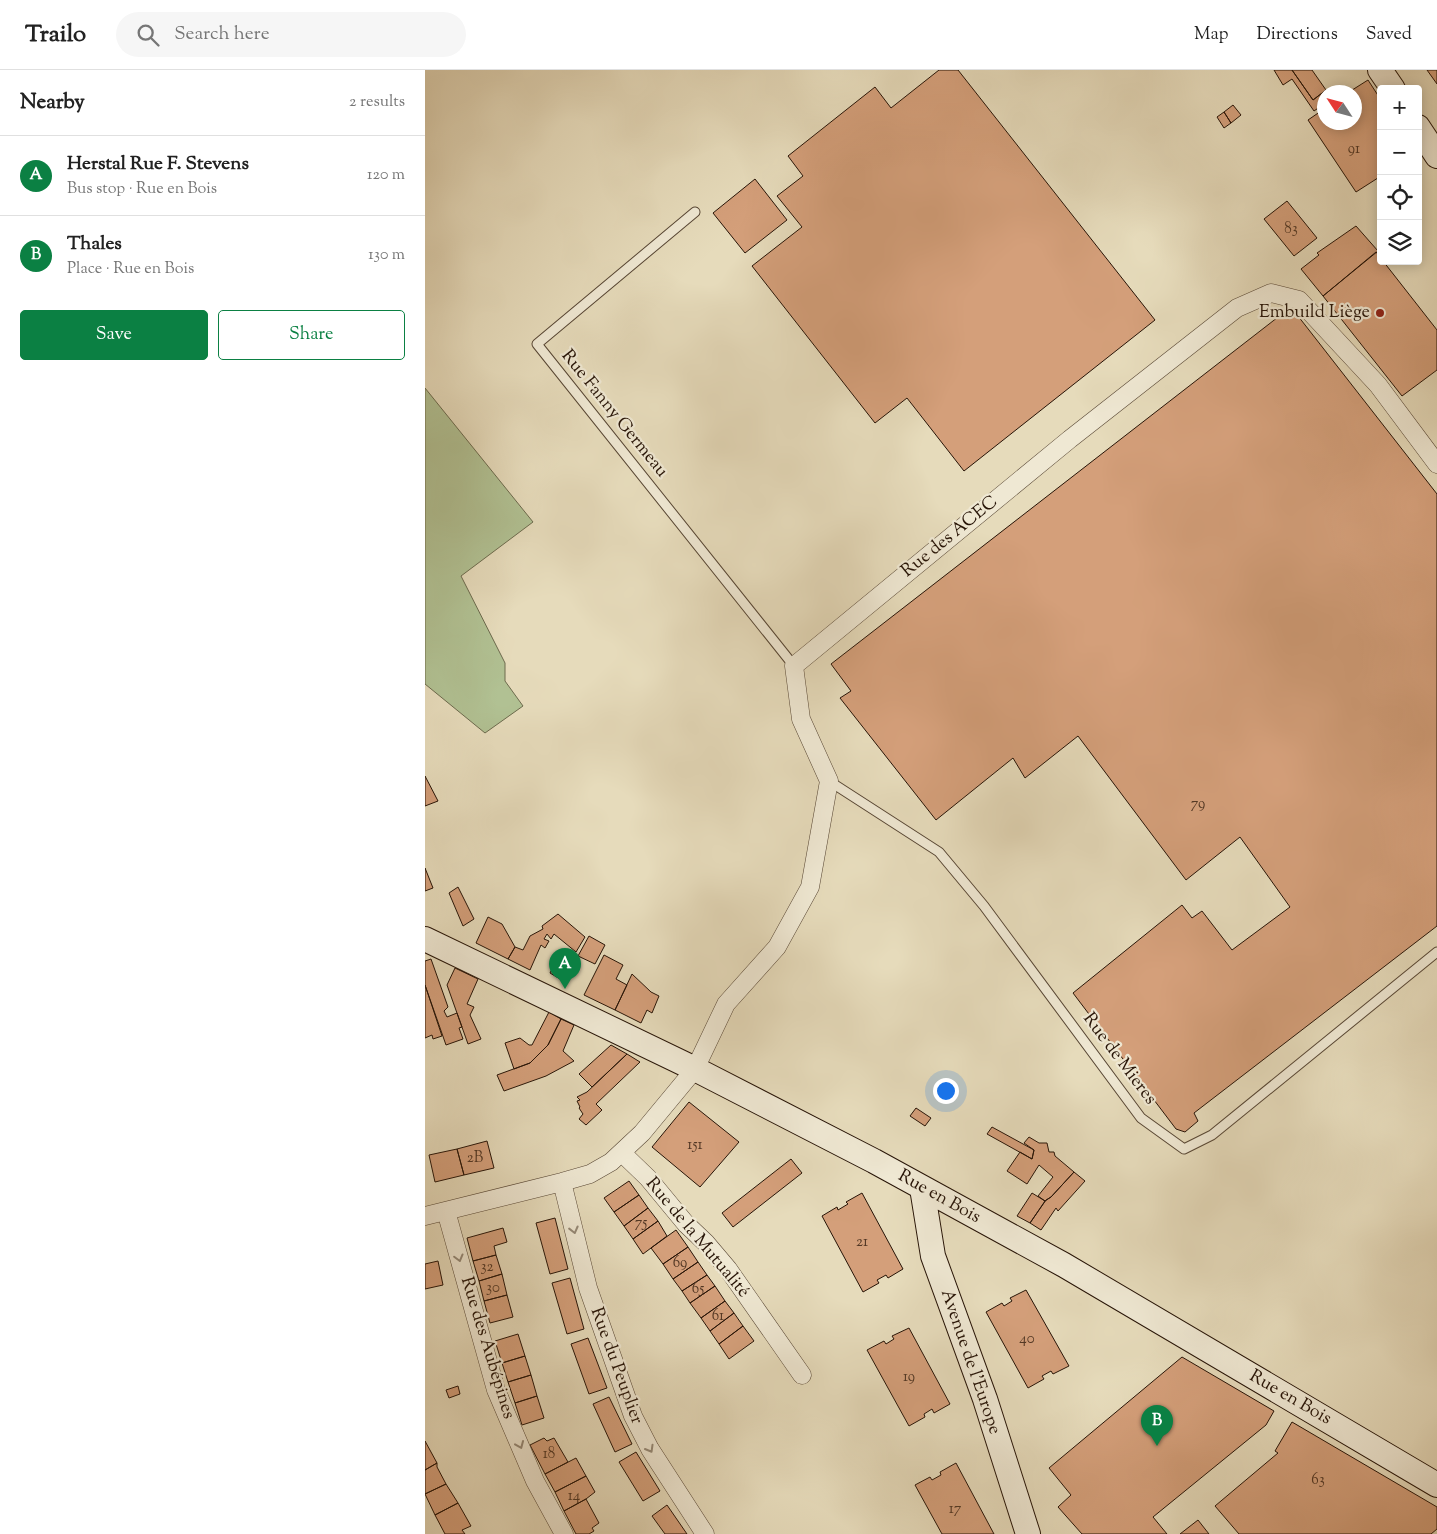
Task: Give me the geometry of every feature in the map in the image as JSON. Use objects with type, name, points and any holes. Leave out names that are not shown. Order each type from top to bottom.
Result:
[{"type":"street","points":[[1380,70],[1390,85]]},
{"type":"street","points":[[1420,130],[1437,156]]},
{"type":"street","name":"Rue des ACEC","points":[[794,666],[1069,439],[1237,308],[1271,293],[1299,300],[1378,385],[1437,464]]},
{"type":"street","points":[[425,1216],[590,1174],[611,1162],[642,1133],[695,1069],[726,1004],[777,947],[810,887],[829,781],[801,720],[794,666]]},
{"type":"street","name":"Rue en Bois","points":[[425,939],[695,1069],[874,1161],[1064,1265],[1437,1485]]},
{"type":"street","name":"Rue de la Mutualité","points":[[622,1153],[649,1178],[686,1224],[706,1243],[728,1269],[802,1375]]},
{"type":"street","name":"Rue du Peuplier","points":[[562,1182],[588,1288],[633,1416],[649,1449],[705,1534]]},
{"type":"street","name":"Avenue de l'Europe","points":[[922,1188],[933,1256],[985,1399],[1028,1534]]},
{"type":"street","name":"Rue des Aubépines","points":[[446,1211],[496,1390],[535,1482],[564,1534]]},
{"type":"lane","name":"Rue Fanny Germeau","points":[[695,212],[537,344],[794,666]]},
{"type":"lane","name":"Rue de Mieres","points":[[829,781],[939,852],[984,906],[1141,1118],[1184,1149],[1212,1135],[1437,952]]},
{"type":"green space","points":[[425,388],[533,522],[461,576],[505,663],[505,681],[523,706],[485,733],[425,684]]},
{"type":"building","points":[[939,70],[958,70],[1155,320],[964,471],[907,398],[875,423],[752,266],[802,227],[777,196],[803,176],[788,156],[875,87],[891,108]]},
{"type":"building","points":[[1274,70],[1292,70],[1313,100],[1317,97],[1317,109],[1314,111],[1292,79],[1283,85]]},
{"type":"building","points":[[1292,70],[1312,70],[1322,85],[1317,85],[1317,97],[1313,100]]},
{"type":"building","points":[[1427,70],[1437,70],[1437,84]]},
{"type":"building","points":[[1368,80],[1377,94],[1377,179],[1356,192],[1308,120],[1317,114],[1317,130],[1362,130],[1362,85],[1360,85]]},
{"type":"building","points":[[1233,105],[1241,115],[1231,123],[1224,112]]},
{"type":"building","points":[[1224,112],[1231,123],[1224,128],[1217,117]]},
{"type":"building","points":[[755,179],[787,220],[745,253],[713,213]]},
{"type":"building","points":[[1287,201],[1317,238],[1294,256],[1264,219]]},
{"type":"building","points":[[1356,226],[1377,250],[1323,296],[1301,269],[1319,255],[1317,253]]},
{"type":"building","name":"Embuild Liège","points":[[1376,252],[1377,265],[1386,265],[1437,330],[1437,370],[1402,396],[1323,296]]},
{"type":"building","points":[[1291,307],[1437,494],[1437,926],[1194,1113],[1198,1121],[1185,1132],[1176,1129],[1073,993],[1182,905],[1192,918],[1202,911],[1232,950],[1290,907],[1240,837],[1186,880],[1078,736],[1025,778],[1013,758],[936,820],[840,698],[851,691],[831,664]]},
{"type":"building","points":[[425,776],[438,801],[425,806]]},
{"type":"building","points":[[425,868],[433,888],[425,891]]},
{"type":"building","points":[[458,887],[474,919],[463,926],[449,893]]},
{"type":"building","points":[[558,914],[585,937],[576,952],[554,934],[551,939],[547,934],[544,939],[549,941],[545,948],[541,945],[530,970],[508,959],[515,947],[523,950],[530,936],[543,929],[542,926]]},
{"type":"building","points":[[488,917],[502,924],[515,947],[508,959],[476,943]]},
{"type":"building","points":[[589,936],[605,945],[595,964],[578,956]]},
{"type":"building","points":[[604,955],[623,965],[616,979],[627,985],[615,1010],[584,995]]},
{"type":"building","points":[[431,959],[448,1007],[444,1011],[447,1017],[457,1013],[462,1027],[459,1028],[463,1039],[446,1045],[425,985],[425,961]]},
{"type":"building","points":[[554,965],[570,974],[565,982],[550,973]]},
{"type":"building","points":[[455,968],[478,979],[467,1004],[474,1007],[470,1015],[481,1039],[468,1044],[447,985]]},
{"type":"building","points":[[632,974],[651,992],[659,996],[652,1013],[647,1010],[641,1023],[615,1010]]},
{"type":"building","points":[[425,985],[442,1036],[433,1039],[432,1035],[425,1038]]},
{"type":"building","points":[[549,1012],[561,1019],[548,1045],[530,1063],[514,1069],[505,1043],[520,1038],[529,1045],[532,1045]]},
{"type":"building","points":[[561,1019],[574,1025],[563,1051],[574,1061],[546,1076],[504,1091],[497,1075],[530,1063],[548,1045]]},
{"type":"building","points":[[611,1045],[627,1054],[592,1087],[579,1074]]},
{"type":"building","points":[[627,1054],[640,1062],[596,1104],[602,1110],[586,1125],[579,1119],[583,1114],[577,1101],[580,1100],[577,1097],[587,1092]]},
{"type":"building","points":[[689,1102],[739,1142],[700,1187],[652,1147]]},
{"type":"building","points":[[916,1108],[931,1118],[925,1126],[910,1116]]},
{"type":"building","points":[[992,1127],[1034,1150],[1032,1159],[987,1134]]},
{"type":"building","points":[[1029,1137],[1039,1143],[1047,1143],[1049,1152],[1054,1152],[1055,1156],[1074,1172],[1045,1201],[1038,1196],[1053,1177],[1039,1165],[1027,1184],[1007,1171],[1020,1152],[1032,1159],[1034,1150],[1024,1143]]},
{"type":"building","points":[[487,1141],[494,1168],[464,1175],[457,1149]]},
{"type":"building","points":[[457,1149],[464,1175],[435,1182],[429,1155]]},
{"type":"building","points":[[791,1159],[802,1173],[733,1227],[722,1213]]},
{"type":"building","points":[[1074,1172],[1085,1181],[1058,1211],[1056,1208],[1041,1230],[1030,1223],[1046,1200]]},
{"type":"building","points":[[629,1181],[639,1195],[614,1212],[604,1198]]},
{"type":"building","points":[[862,1193],[903,1269],[888,1278],[886,1275],[877,1280],[879,1283],[863,1292],[822,1216],[837,1207],[838,1210],[848,1204],[846,1202]]},
{"type":"building","points":[[1032,1193],[1045,1201],[1030,1223],[1017,1216]]},
{"type":"building","points":[[639,1195],[648,1208],[624,1226],[614,1212]]},
{"type":"building","points":[[648,1208],[658,1221],[633,1239],[624,1226]]},
{"type":"building","points":[[555,1218],[568,1269],[550,1274],[536,1223]]},
{"type":"building","points":[[658,1221],[667,1236],[643,1254],[633,1239]]},
{"type":"building","points":[[503,1228],[507,1242],[494,1246],[496,1255],[473,1261],[467,1238]]},
{"type":"building","points":[[676,1230],[688,1247],[663,1264],[651,1248]]},
{"type":"building","points":[[688,1247],[698,1262],[673,1279],[663,1264]]},
{"type":"building","points":[[496,1255],[502,1274],[479,1281],[473,1261]]},
{"type":"building","points":[[438,1261],[443,1285],[425,1289],[425,1264]]},
{"type":"building","points":[[698,1262],[707,1275],[682,1291],[673,1279]]},
{"type":"building","points":[[502,1274],[507,1295],[484,1301],[479,1281]]},
{"type":"building","points":[[707,1275],[715,1286],[690,1303],[682,1291]]},
{"type":"building","points":[[570,1278],[584,1329],[567,1334],[552,1283]]},
{"type":"building","points":[[715,1286],[725,1301],[701,1318],[690,1303]]},
{"type":"building","points":[[1026,1290],[1069,1366],[1053,1374],[1051,1371],[1042,1376],[1044,1379],[1028,1388],[986,1312],[1002,1303],[1004,1306],[1012,1301],[1010,1298]]},
{"type":"building","points":[[507,1295],[513,1317],[490,1323],[484,1301]]},
{"type":"building","points":[[725,1301],[734,1313],[710,1331],[701,1318]]},
{"type":"building","points":[[734,1313],[743,1326],[719,1344],[710,1331]]},
{"type":"building","points":[[743,1326],[754,1341],[729,1359],[719,1344]]},
{"type":"building","points":[[909,1328],[950,1404],[934,1413],[932,1409],[924,1414],[925,1417],[909,1426],[867,1350],[884,1341],[886,1344],[894,1339],[892,1336]]},
{"type":"building","points":[[518,1334],[525,1356],[502,1363],[495,1341]]},
{"type":"building","points":[[588,1338],[607,1388],[589,1394],[571,1344]]},
{"type":"building","points":[[525,1356],[531,1375],[508,1382],[502,1363]]},
{"type":"building","points":[[1182,1357],[1274,1411],[1266,1425],[1153,1517],[1167,1534],[1082,1534],[1058,1507],[1071,1495],[1049,1468]]},
{"type":"building","points":[[531,1375],[537,1396],[515,1403],[508,1382]]},
{"type":"building","points":[[458,1386],[460,1394],[449,1398],[446,1390]]},
{"type":"building","points":[[537,1396],[544,1418],[522,1425],[515,1403]]},
{"type":"building","points":[[609,1397],[632,1444],[615,1452],[593,1404]]},
{"type":"building","points":[[1292,1422],[1437,1507],[1437,1529],[1431,1534],[1239,1534],[1215,1506],[1278,1453],[1275,1451]]},
{"type":"building","points":[[544,1438],[547,1441],[554,1438],[568,1462],[545,1474],[530,1445]]},
{"type":"building","points":[[425,1441],[437,1463],[425,1470]]},
{"type":"building","points":[[636,1452],[660,1491],[643,1501],[619,1462]]},
{"type":"building","points":[[576,1458],[586,1476],[555,1492],[545,1474]]},
{"type":"building","points":[[437,1463],[437,1467],[446,1484],[425,1494],[425,1470]]},
{"type":"building","points":[[956,1463],[994,1534],[942,1534],[915,1485],[930,1477],[932,1480],[941,1475],[940,1472]]},
{"type":"building","points":[[586,1476],[595,1492],[564,1511],[555,1492]]},
{"type":"building","points":[[446,1484],[458,1503],[435,1515],[425,1494]]},
{"type":"building","points":[[586,1499],[599,1523],[592,1528],[594,1531],[589,1534],[576,1534],[564,1511]]},
{"type":"building","points":[[458,1503],[471,1526],[462,1530],[465,1534],[445,1534],[435,1515]]},
{"type":"building","points":[[667,1505],[687,1534],[665,1534],[652,1516]]},
{"type":"building","points":[[1198,1520],[1209,1534],[1180,1534]]},
{"type":"place","name":"Embuild Liège","points":[[1380,313]]},
{"type":"place","name":"Herstal Rue F. Stevens","points":[[565,989]]},
{"type":"place","name":"Thales","points":[[1157,1446]]}]
